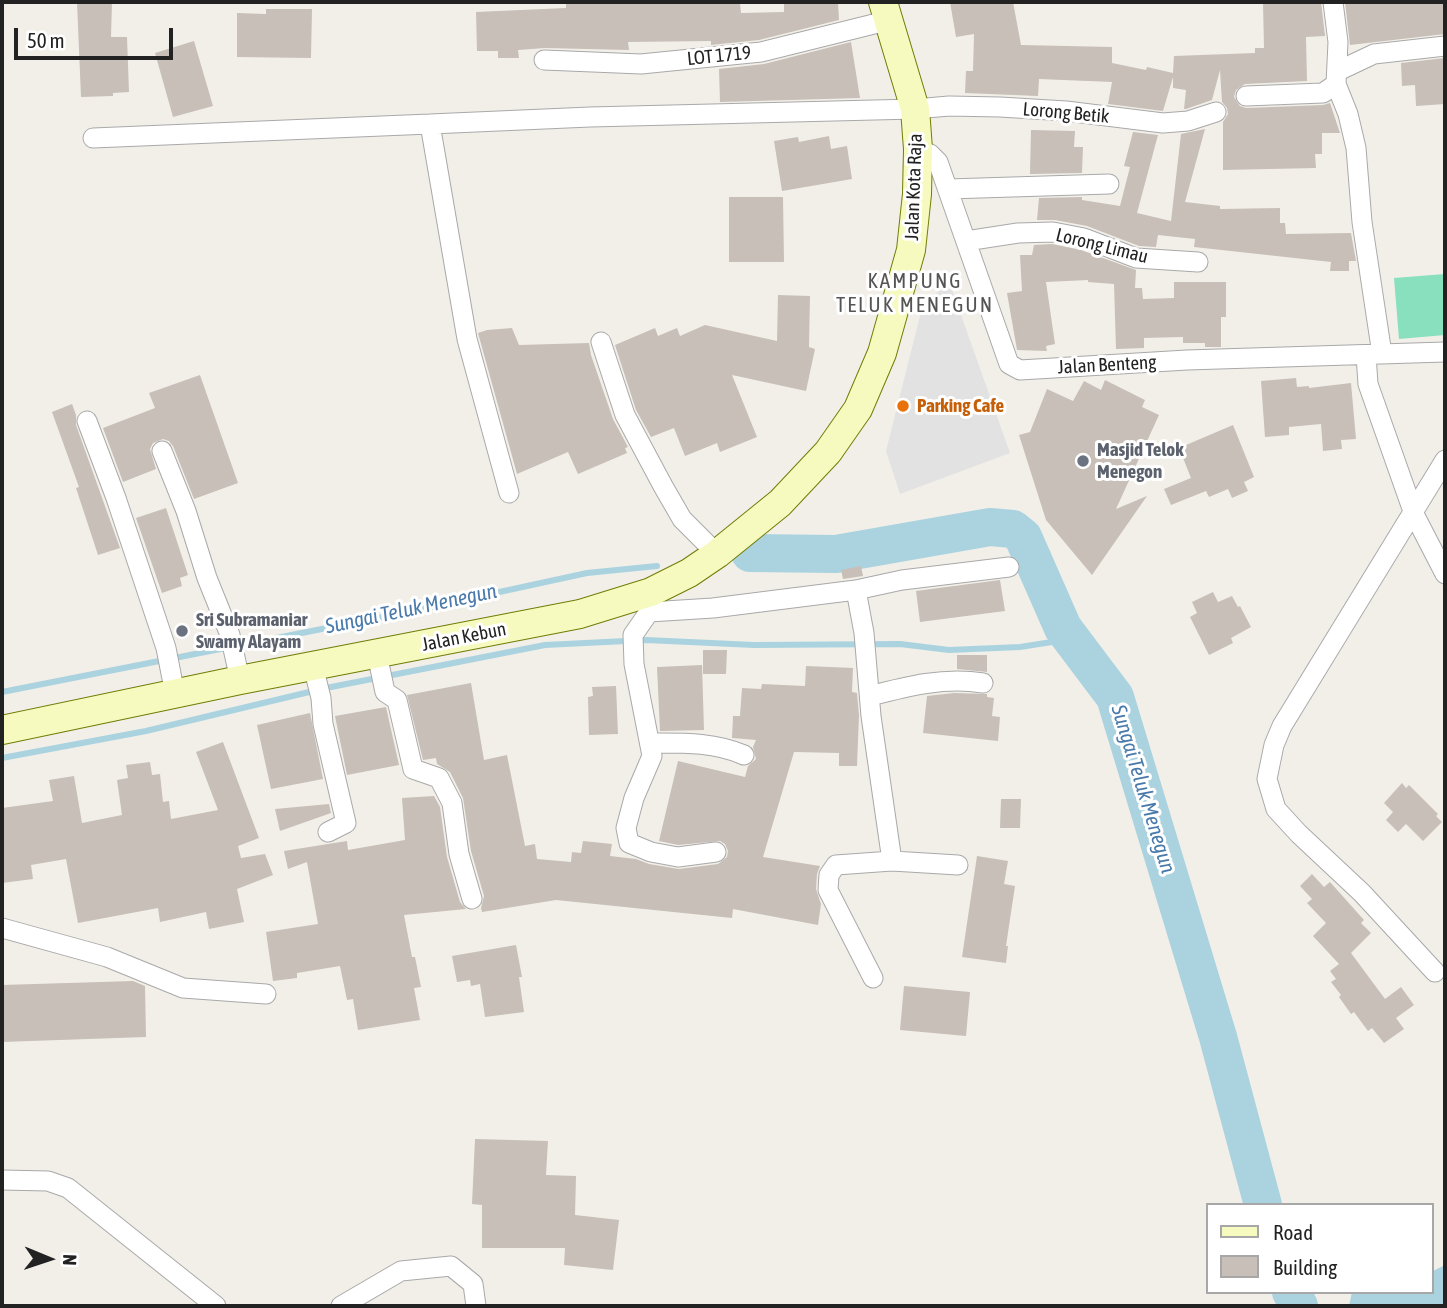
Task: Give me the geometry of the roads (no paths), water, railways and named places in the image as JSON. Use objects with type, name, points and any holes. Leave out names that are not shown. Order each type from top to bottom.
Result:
[{"type":"main road","name":"Jalan Kota Raja","points":[[858,409],[883,353],[911,250],[917,194],[915,109],[887,11]]},
{"type":"main road","name":"Jalan Kebun","points":[[2,730],[240,680],[317,682],[381,669],[580,614],[650,602],[717,554],[780,503],[828,452],[858,409]]},
{"type":"street","points":[[1333,2],[1338,42],[1337,77],[1356,148],[1374,355],[1368,384],[1414,514],[1445,574]]},
{"type":"street","name":"LOT 1719","points":[[544,60],[641,64],[761,52],[887,11]]},
{"type":"street","points":[[1246,96],[1323,93],[1337,77],[1374,54],[1445,46]]},
{"type":"street","name":"Lorong Betik","points":[[93,138],[949,106],[1066,111],[1163,123],[1188,121],[1216,112]]},
{"type":"street","points":[[430,124],[467,339],[509,493]]},
{"type":"street","name":"Jalan Benteng","points":[[918,149],[930,154],[938,162],[1009,365],[1020,370],[1187,360],[1445,352]]},
{"type":"street","points":[[948,188],[1109,184]]},
{"type":"street","name":"Lorong Limau","points":[[966,241],[1018,233],[1053,232],[1084,239],[1136,258],[1198,262]]},
{"type":"street","points":[[601,342],[625,415],[663,486],[682,519],[717,554]]},
{"type":"street","points":[[87,421],[116,498],[168,654],[175,694]]},
{"type":"street","points":[[162,451],[232,642],[240,680]]},
{"type":"street","points":[[1435,972],[1362,892],[1276,809],[1267,779],[1274,745],[1282,726],[1445,460]]},
{"type":"street","points":[[716,852],[678,857],[651,852],[628,843],[625,828],[637,789],[652,757],[634,664],[633,642],[650,602],[713,608],[1009,567]]},
{"type":"street","points":[[856,590],[867,655],[892,861]]},
{"type":"street","points":[[381,669],[385,692],[397,700],[412,769],[439,778],[452,803],[459,854],[472,899]]},
{"type":"street","points":[[870,696],[929,682],[960,680],[983,683]]},
{"type":"street","points":[[317,682],[323,724],[346,823],[328,832]]},
{"type":"street","points":[[650,743],[706,744],[727,747],[744,755]]},
{"type":"street","points":[[873,978],[828,890],[829,875],[836,865],[892,861],[958,865]]},
{"type":"street","points":[[2,928],[107,957],[183,988],[266,994]]},
{"type":"street","points":[[2,1180],[48,1181],[68,1188],[216,1306]]},
{"type":"street","points":[[341,1306],[401,1271],[451,1266],[472,1284],[476,1306]]},
{"type":"water","points":[[1445,1265],[1445,1306],[1349,1306],[1352,1294],[1433,1294],[1433,1271]]},
{"type":"waterway","name":"Sungai Teluk Menegun","points":[[750,553],[836,554],[990,527],[1013,529],[1023,537],[1063,628],[1115,697],[1218,1037],[1262,1203]]},
{"type":"waterway","name":"Sungai Teluk Menegun","points":[[2,692],[398,614],[587,573],[657,566]]},
{"type":"waterway","points":[[2,758],[146,731],[326,688],[545,645],[646,640],[754,645],[900,644],[949,650],[1020,647],[1071,639]]},
{"type":"waterway","name":"Sungai Teluk Menegun","points":[[1292,1294],[1299,1306]]},
{"type":"place","name":"Parking Cafe","points":[[903,406]]},
{"type":"place","name":"Masjid Telok Menegon","points":[[1083,461]]},
{"type":"place","name":"Sri Subramaniar Swamy Alayam","points":[[182,631]]},
{"type":"district","name":"KAMPUNG TELUK MENEGUN","points":[[915,293]]}]
